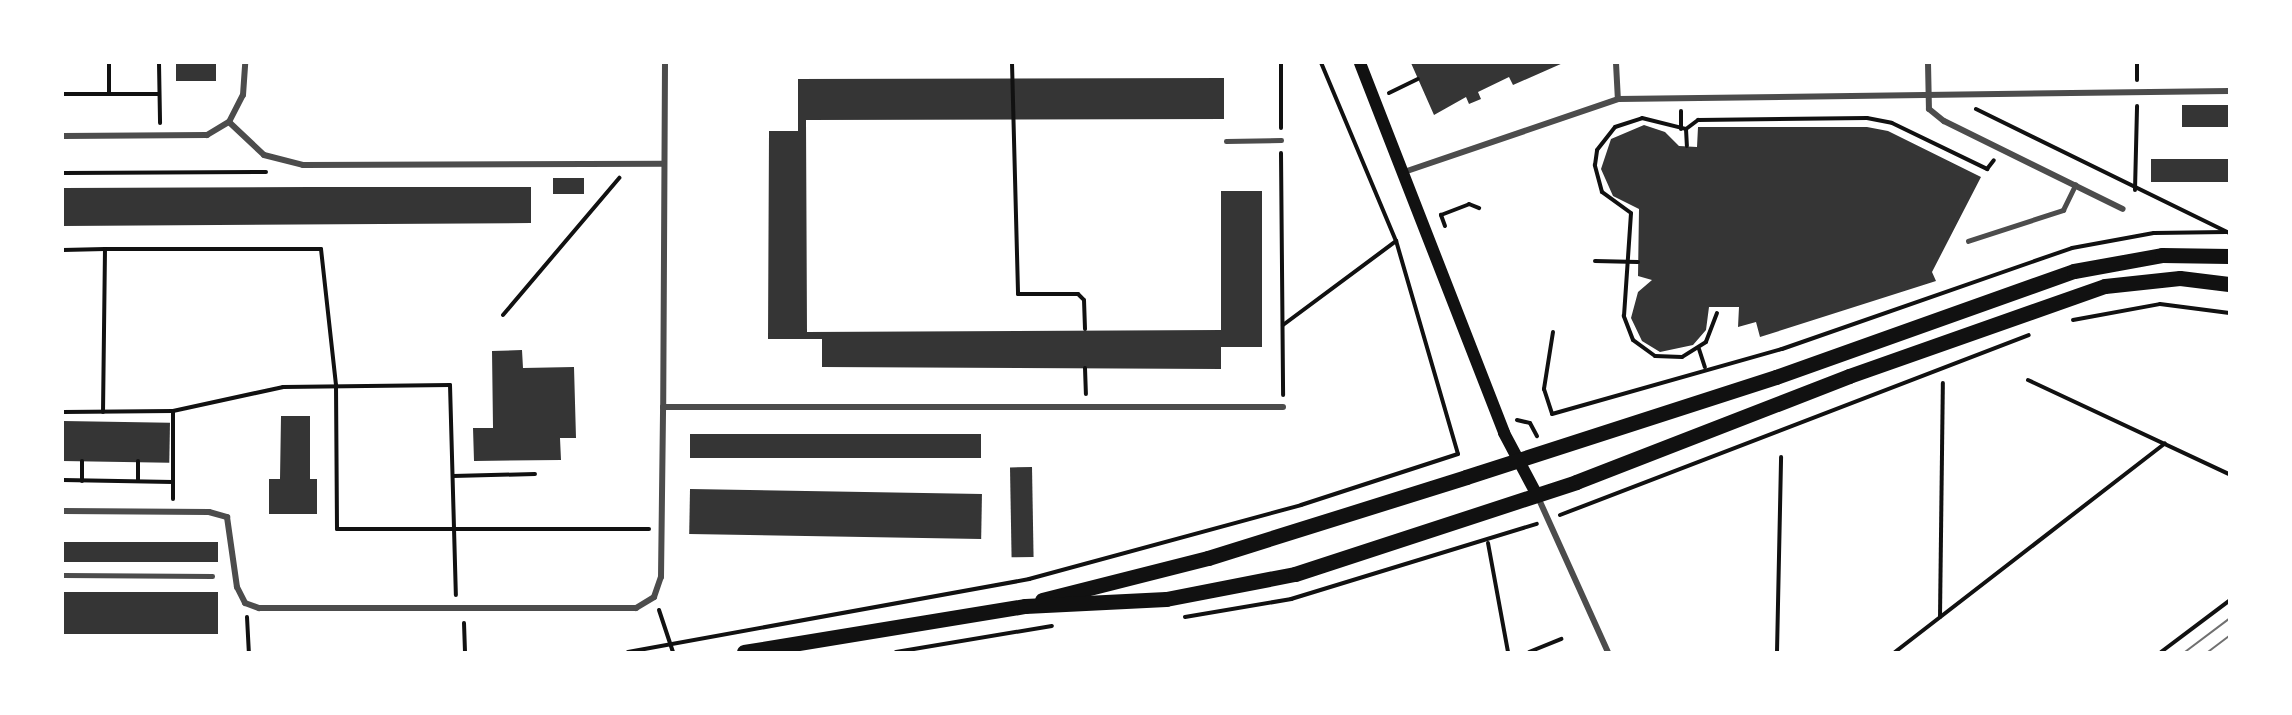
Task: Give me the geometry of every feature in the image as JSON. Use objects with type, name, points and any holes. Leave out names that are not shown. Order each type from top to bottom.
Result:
[{"type":"main road","points":[[1360,63],[1517,458],[1537,495]]},
{"type":"main road","points":[[1025,606],[1080,587],[1208,558],[1776,377],[2074,270],[2162,255],[2229,256]]},
{"type":"main road","points":[[748,652],[1025,606],[1166,599],[1295,574],[1537,495],[2105,286],[2180,278],[2229,284]]},
{"type":"street","points":[[63,136],[207,135],[229,122],[243,95],[245,63]]},
{"type":"street","points":[[63,511],[209,512],[228,518],[237,587],[245,603],[259,608],[464,612],[636,608],[654,597],[661,577],[662,529],[665,63]]},
{"type":"street","points":[[1616,63],[1618,99]]},
{"type":"street","points":[[1928,63],[1929,109],[1944,121],[2123,209]]},
{"type":"street","points":[[1404,172],[1618,99],[1928,93],[2229,91]]},
{"type":"street","points":[[229,122],[264,155],[303,165],[664,164]]},
{"type":"street","points":[[663,407],[1283,407]]},
{"type":"street","points":[[1537,495],[1608,652]]},
{"type":"lane","points":[[1226,141],[1281,140]]},
{"type":"lane","points":[[1968,241],[2062,210],[2075,185]]},
{"type":"lane","points":[[63,575],[212,576]]},
{"type":"path","points":[[109,63],[109,94]]},
{"type":"path","points":[[159,63],[160,136]]},
{"type":"path","points":[[1012,63],[1018,294],[1078,294],[1084,300],[1085,329]]},
{"type":"path","points":[[1281,63],[1283,407]]},
{"type":"path","points":[[628,652],[671,641],[1029,579],[1291,508],[1458,454],[1396,241],[1321,63]]},
{"type":"path","points":[[1375,100],[1418,79]]},
{"type":"path","points":[[2135,190],[2137,91]]},
{"type":"path","points":[[1943,93],[2135,190],[2227,233]]},
{"type":"path","points":[[63,94],[159,94]]},
{"type":"path","points":[[1686,129],[1642,118],[1627,121],[1604,137],[1597,150],[1602,192],[1631,213],[1630,261],[1624,316],[1633,340],[1668,359],[1699,348],[1714,328],[1717,313]]},
{"type":"path","points":[[1686,129],[1698,120],[1867,118],[1892,123],[1987,169],[2003,150]]},
{"type":"path","points":[[1686,129],[1687,146]]},
{"type":"path","points":[[503,315],[632,164]]},
{"type":"path","points":[[1445,226],[1441,215],[1469,204],[1479,208]]},
{"type":"path","points":[[1553,332],[1544,389],[1552,414],[1705,367],[1842,329],[2072,248],[2154,233],[2227,233]]},
{"type":"path","points":[[1282,325],[1396,241]]},
{"type":"path","points":[[103,412],[105,249]]},
{"type":"path","points":[[63,250],[321,249],[336,385],[337,529],[662,529]]},
{"type":"path","points":[[1595,261],[1638,262]]},
{"type":"path","points":[[2061,323],[2160,304],[2229,313]]},
{"type":"path","points":[[1583,505],[2042,331]]},
{"type":"path","points":[[1699,348],[1705,367]]},
{"type":"path","points":[[1085,368],[1086,407]]},
{"type":"path","points":[[2028,380],[2229,474]]},
{"type":"path","points":[[1940,617],[1943,383]]},
{"type":"path","points":[[63,412],[173,411],[220,397],[336,385],[450,385],[456,612]]},
{"type":"path","points":[[63,480],[172,482],[173,411]]},
{"type":"path","points":[[1895,652],[2165,443]]},
{"type":"path","points":[[1777,652],[1781,457]]},
{"type":"path","points":[[82,461],[82,481]]},
{"type":"path","points":[[138,461],[138,481]]},
{"type":"path","points":[[453,476],[535,474]]},
{"type":"path","points":[[1488,543],[1508,652]]},
{"type":"path","points":[[654,597],[673,652]]},
{"type":"path","points":[[2161,652],[2229,601]]},
{"type":"path","points":[[245,603],[249,652]]},
{"type":"path","points":[[464,612],[465,652]]},
{"type":"path","points":[[1529,652],[1561,639]]},
{"type":"building","points":[[176,63],[216,63],[216,81],[176,81]]},
{"type":"building","points":[[1411,63],[1563,63],[1513,85],[1509,77],[1478,92],[1481,99],[1469,104],[1466,97],[1434,115]]},
{"type":"building","points":[[1224,78],[1224,119],[806,120],[807,332],[1221,330],[1221,191],[1262,191],[1262,347],[1221,347],[1221,369],[822,367],[822,339],[768,339],[769,131],[798,131],[798,79]]},
{"type":"building","points":[[2182,105],[2229,105],[2229,127],[2182,127]]},
{"type":"building","points":[[1644,125],[1665,132],[1679,146],[1697,147],[1698,127],[1867,127],[1888,131],[1981,177],[1932,272],[1936,281],[1760,337],[1756,322],[1738,327],[1739,307],[1709,307],[1706,330],[1693,345],[1660,352],[1642,341],[1631,318],[1638,292],[1652,280],[1638,276],[1639,209],[1613,196],[1601,169],[1611,139]]},
{"type":"building","points":[[2151,159],[2229,159],[2229,182],[2151,182]]},
{"type":"building","points":[[553,178],[584,178],[584,194],[553,194]]},
{"type":"building","points":[[531,187],[531,223],[63,226],[63,188]]},
{"type":"building","points":[[522,350],[523,368],[574,367],[576,438],[560,438],[561,460],[474,461],[473,428],[493,428],[492,351]]},
{"type":"building","points":[[281,416],[310,416],[310,479],[317,479],[317,514],[269,514],[269,479],[280,479]]},
{"type":"building","points":[[63,421],[170,423],[169,463],[63,461]]},
{"type":"building","points":[[690,434],[981,434],[981,458],[690,458]]},
{"type":"building","points":[[1010,467],[1032,467],[1034,557],[1012,557]]},
{"type":"building","points":[[690,489],[982,494],[981,539],[689,534]]},
{"type":"building","points":[[63,542],[218,542],[218,562],[63,562]]},
{"type":"building","points":[[63,592],[218,592],[218,634],[63,634]]},
{"type":"tram line","points":[[2185,652],[2229,619]]},
{"type":"tram line","points":[[2208,652],[2229,636]]}]
